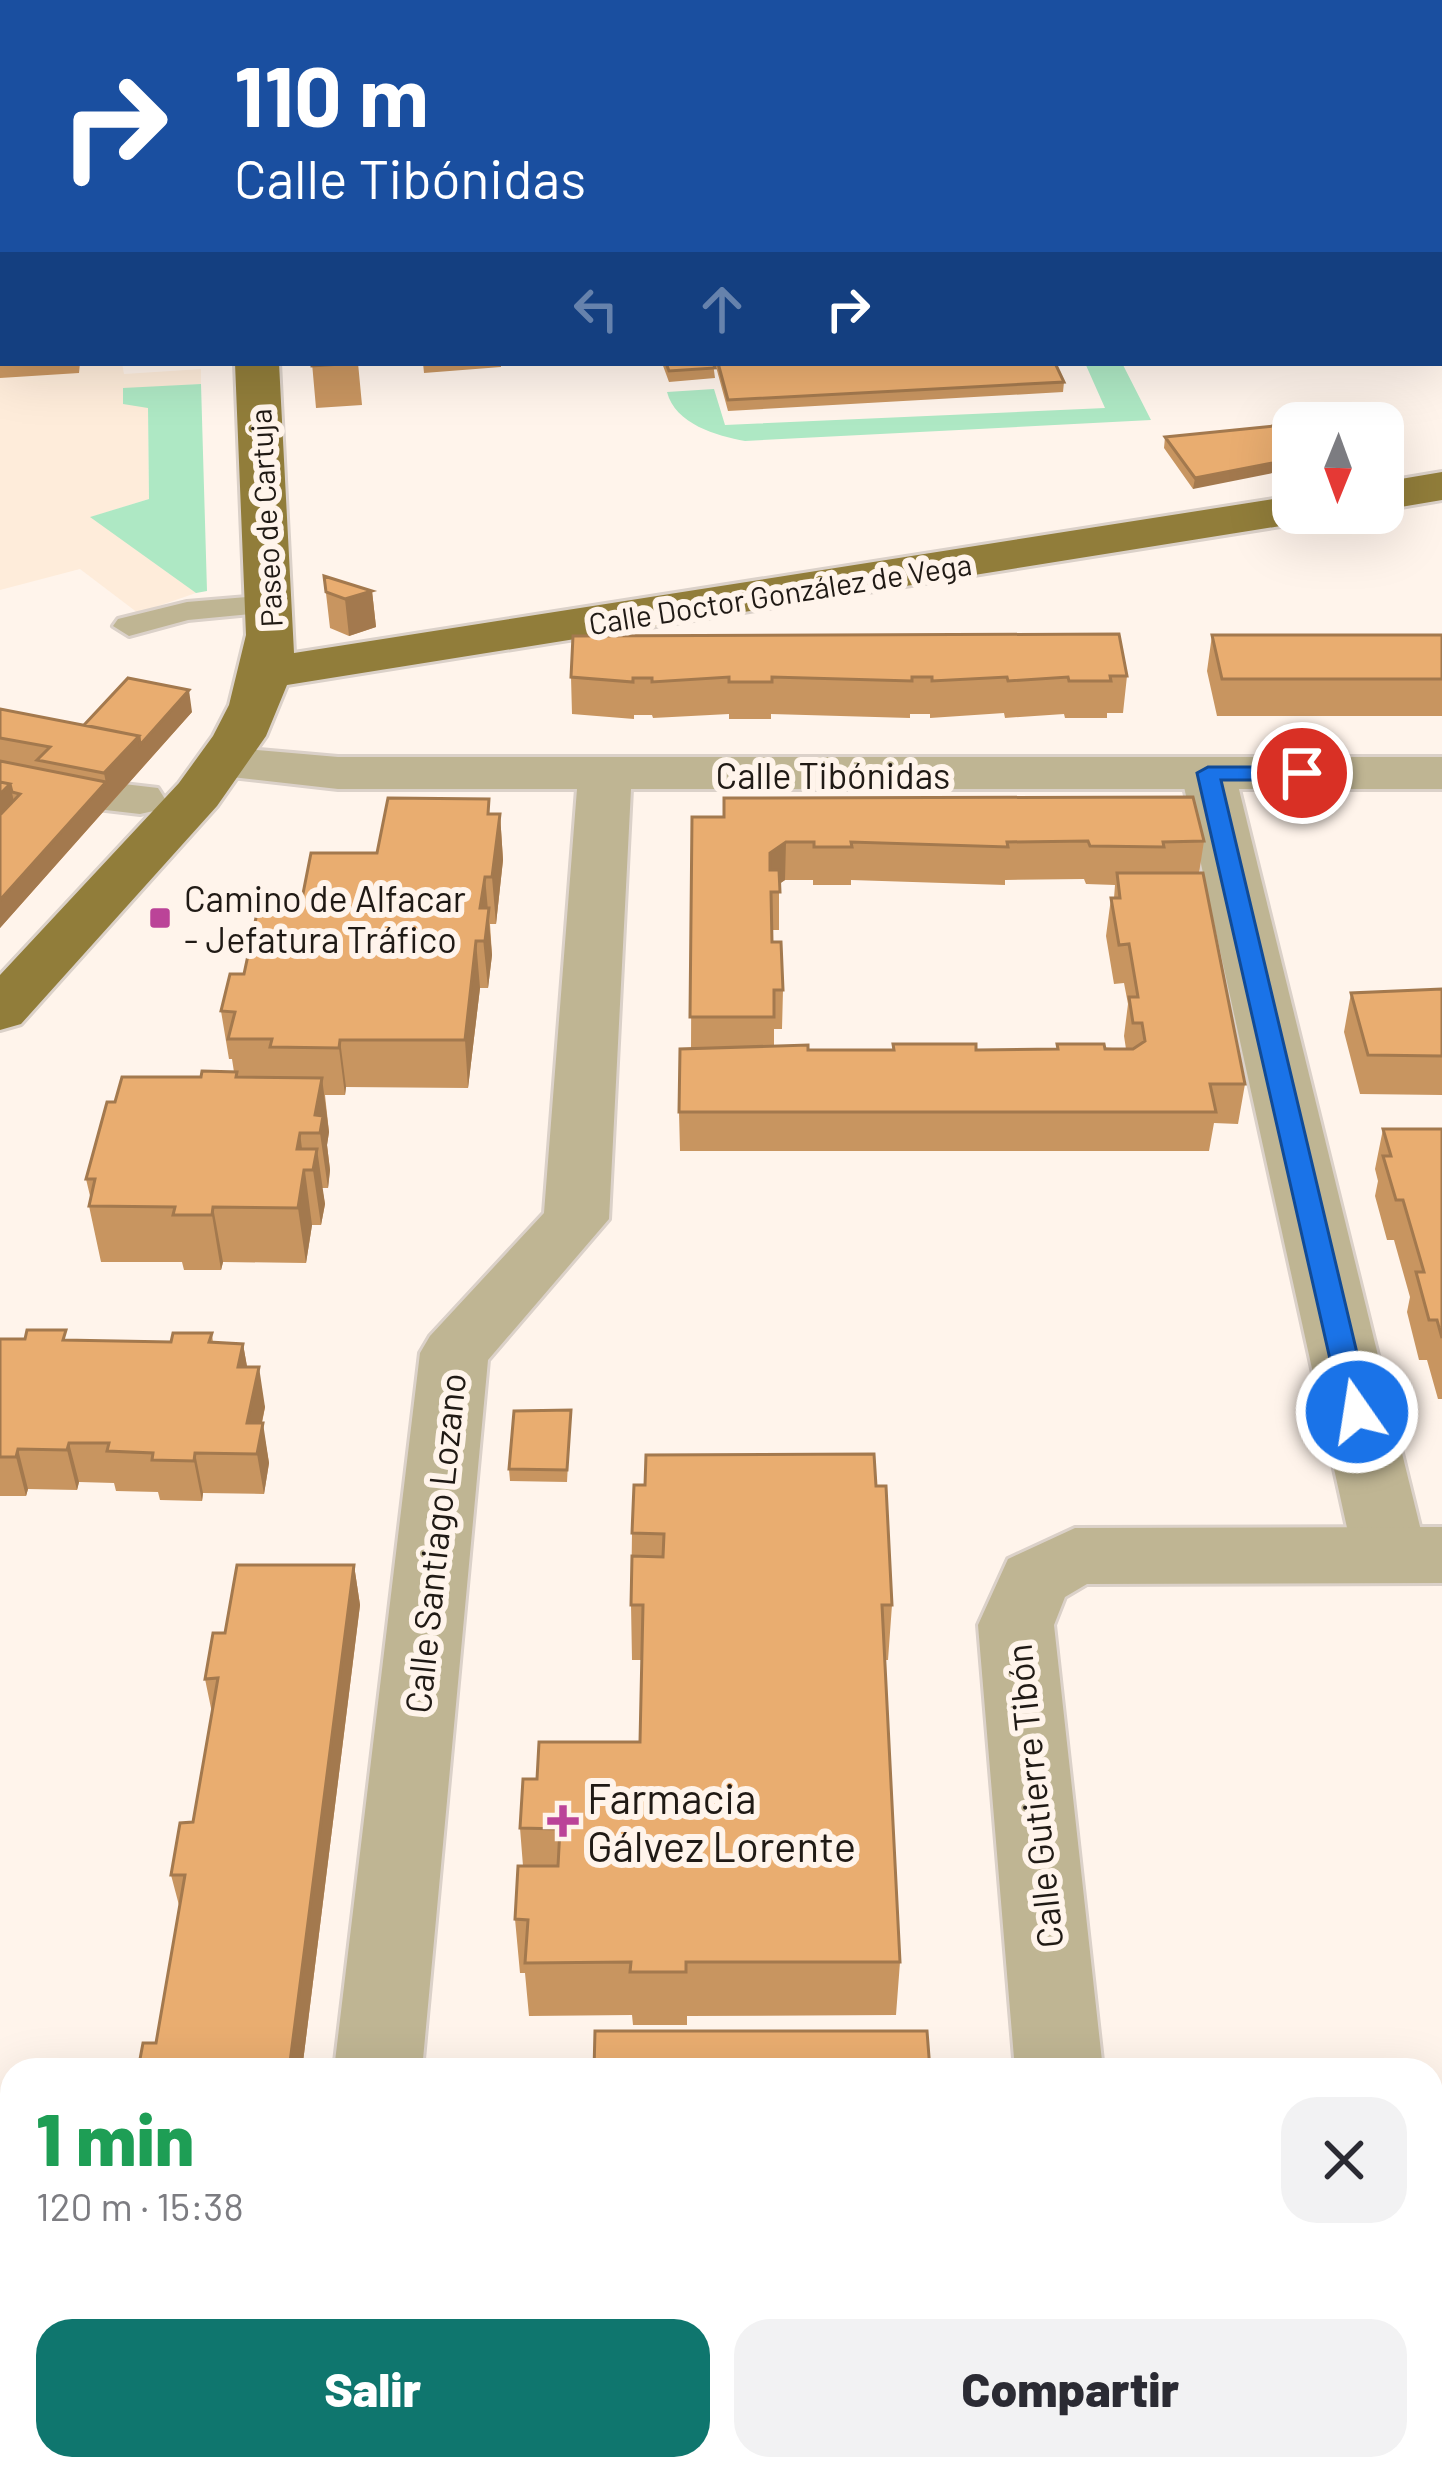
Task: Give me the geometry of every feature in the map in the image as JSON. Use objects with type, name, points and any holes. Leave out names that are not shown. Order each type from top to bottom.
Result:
[{"type":"main road","name":"Paseo de Cartuja","points":[[0,1011],[224,763],[249,719],[266,673],[270,604],[257,366]]},
{"type":"main road","points":[[1404,492],[1442,486]]},
{"type":"main road","name":"Calle Doctor González de Vega","points":[[266,673],[1272,513]]},
{"type":"street","name":"Calle Tibónidas","points":[[224,763],[306,772],[605,775],[1442,773]]},
{"type":"street","points":[[1208,773],[1416,1555]]},
{"type":"street","name":"Calle Santiago Lozano","points":[[379,2058],[454,1353],[576,1219],[605,775]]},
{"type":"street","name":"Calle Gutierre Tibón","points":[[1058,2058],[1016,1625],[1034,1579],[1075,1556],[1416,1555]]},
{"type":"lane","points":[[129,626],[187,611],[270,604]]},
{"type":"shaded area","points":[[0,366],[123,366],[124,374],[201,369],[201,384],[123,389],[148,408],[149,499],[91,517],[196,593],[138,613],[80,569],[0,590]]},
{"type":"green space","points":[[1086,366],[1124,366],[1151,420],[745,441],[710,432],[688,420],[667,392],[714,389],[725,425],[1105,408]]},
{"type":"green space","points":[[201,384],[207,591],[196,593],[90,517],[149,499],[148,408],[123,404],[123,388]]},
{"type":"building","points":[[667,366],[715,368],[669,371]]},
{"type":"building","points":[[719,366],[1056,366],[1064,382],[728,400]]},
{"type":"building","points":[[1272,426],[1272,463],[1195,478],[1165,437]]},
{"type":"building","points":[[324,576],[372,591],[345,599],[326,592]]},
{"type":"building","points":[[1119,634],[1127,676],[1110,676],[1111,681],[772,677],[772,682],[729,682],[729,677],[652,682],[652,678],[633,678],[633,682],[571,677],[573,636]]},
{"type":"building","points":[[1212,635],[1442,635],[1442,679],[1222,679]]},
{"type":"building","points":[[128,678],[189,690],[140,745],[139,736],[84,725]]},
{"type":"building","points":[[0,709],[139,736],[104,773],[37,760],[50,747],[0,738]]},
{"type":"building","points":[[0,761],[106,782],[0,900],[0,815],[20,794],[0,782]]},
{"type":"building","points":[[1193,797],[1204,841],[1163,842],[1164,847],[1090,846],[1088,841],[1007,842],[1008,847],[851,842],[852,847],[814,847],[814,842],[786,842],[770,853],[770,870],[779,870],[780,892],[771,892],[772,942],[781,942],[783,990],[774,990],[774,1017],[690,1017],[692,817],[724,817],[724,798]]},
{"type":"building","points":[[388,798],[489,799],[488,814],[500,814],[492,877],[485,877],[480,908],[489,908],[485,941],[476,941],[465,1040],[340,1040],[339,1048],[270,1047],[272,1039],[228,1039],[235,1012],[221,1011],[230,974],[244,974],[257,913],[299,914],[311,853],[377,853]]},
{"type":"building","points":[[1117,873],[1203,873],[1245,1084],[1210,1084],[1216,1112],[679,1112],[680,1049],[808,1045],[808,1050],[894,1050],[893,1044],[976,1044],[976,1050],[1104,1044],[1105,1049],[1133,1049],[1145,1041],[1142,1023],[1133,1023],[1129,997],[1138,997],[1129,944],[1119,945],[1111,898],[1120,898]]},
{"type":"building","points":[[1442,989],[1442,1056],[1368,1055],[1351,993]]},
{"type":"building","points":[[202,1071],[237,1072],[236,1077],[322,1078],[315,1115],[323,1116],[320,1133],[300,1133],[297,1149],[317,1149],[313,1170],[304,1170],[298,1208],[213,1207],[212,1215],[173,1215],[175,1207],[89,1206],[95,1179],[86,1179],[107,1102],[115,1102],[122,1077],[201,1077]]},
{"type":"building","points":[[1383,1129],[1442,1129],[1442,1338],[1437,1320],[1429,1320],[1416,1272],[1424,1272],[1403,1200],[1396,1200],[1383,1156],[1391,1156]]},
{"type":"building","points":[[27,1330],[66,1330],[63,1340],[171,1342],[173,1333],[212,1333],[209,1342],[243,1344],[238,1367],[259,1367],[247,1423],[263,1423],[257,1454],[195,1453],[194,1461],[152,1460],[153,1453],[107,1451],[109,1443],[69,1443],[67,1450],[18,1449],[16,1457],[0,1457],[0,1339],[25,1339]]},
{"type":"building","points":[[571,1410],[567,1470],[509,1469],[514,1411]]},
{"type":"building","points":[[874,1454],[876,1486],[886,1486],[892,1605],[882,1605],[900,1962],[686,1962],[686,1972],[630,1972],[631,1962],[525,1963],[528,1920],[515,1919],[518,1866],[558,1866],[560,1829],[520,1828],[523,1779],[537,1779],[539,1742],[640,1742],[643,1605],[631,1605],[632,1556],[663,1557],[664,1534],[632,1533],[634,1485],[645,1485],[646,1455]]},
{"type":"building","points":[[237,1565],[354,1565],[291,2058],[140,2058],[143,2043],[156,2043],[185,1875],[171,1875],[180,1823],[193,1822],[218,1678],[205,1679],[213,1633],[225,1633]]},
{"type":"building","points":[[595,2031],[927,2031],[929,2058],[594,2058]]},
{"type":"place","name":"Camino de Alfacar - Jefatura Tráfico","points":[[160,918]]},
{"type":"place","name":"Farmacia Gálvez Lorente","points":[[563,1821]]},
{"type":"route","points":[[1302,773],[1208,773],[1357,1412]]}]
